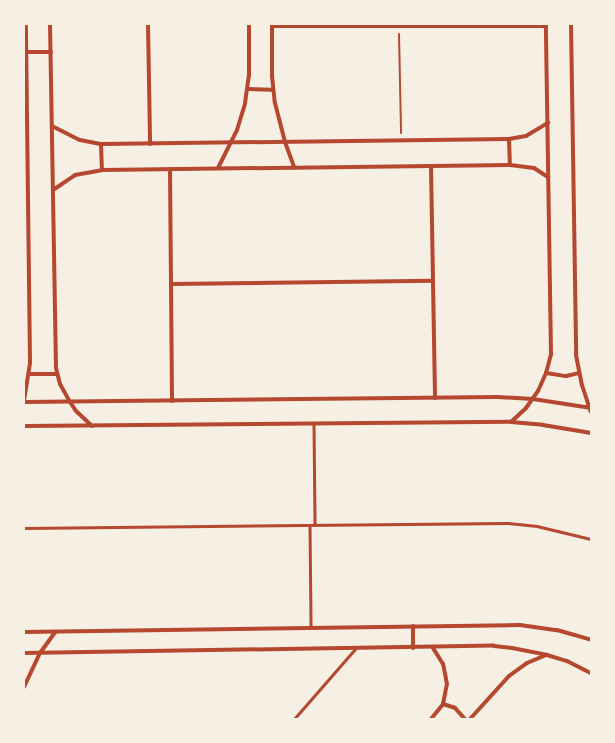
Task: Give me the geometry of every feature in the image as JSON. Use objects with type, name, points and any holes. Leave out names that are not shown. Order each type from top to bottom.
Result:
[{"type":"street","points":[[26,24],[29,374],[24,402],[435,398],[533,399],[590,410],[579,373],[576,354],[571,24]]},
{"type":"street","points":[[50,24],[55,361],[57,374],[70,402],[76,411],[92,426]]},
{"type":"street","points":[[148,24],[150,144]]},
{"type":"street","points":[[218,168],[231,143],[241,117],[248,90],[249,24]]},
{"type":"street","points":[[294,167],[284,142],[273,90],[272,25],[546,25],[550,354],[546,374],[533,399],[511,422]]},
{"type":"street","points":[[27,52],[50,52]]},
{"type":"street","points":[[248,90],[273,90]]},
{"type":"street","points":[[52,126],[80,140],[101,144],[150,144],[509,139],[526,136],[548,123]]},
{"type":"street","points":[[509,139],[510,164]]},
{"type":"street","points":[[101,144],[102,170]]},
{"type":"street","points":[[53,190],[75,175],[102,170],[510,164],[534,168],[548,177]]},
{"type":"street","points":[[431,166],[435,398]]},
{"type":"street","points":[[170,169],[172,401]]},
{"type":"street","points":[[171,284],[433,281]]},
{"type":"street","points":[[546,374],[566,376],[579,373]]},
{"type":"street","points":[[29,374],[57,374]]},
{"type":"street","points":[[24,426],[511,422],[543,425],[591,433]]},
{"type":"street","points":[[24,632],[520,625],[557,630],[591,640]]},
{"type":"street","points":[[413,626],[413,648]]},
{"type":"street","points":[[24,687],[40,653],[55,632]]},
{"type":"street","points":[[24,653],[506,647],[547,654],[567,661],[591,673]]},
{"type":"street","points":[[431,719],[443,704],[447,684],[443,664],[433,648]]},
{"type":"street","points":[[470,719],[509,676],[527,663],[547,654]]},
{"type":"street","points":[[443,704],[456,708],[465,719]]},
{"type":"lane","points":[[314,424],[315,525]]},
{"type":"lane","points":[[24,528],[508,523],[537,526],[591,539]]},
{"type":"lane","points":[[310,525],[310,627]]},
{"type":"lane","points":[[294,719],[355,649]]},
{"type":"path","points":[[399,26],[401,141]]}]
